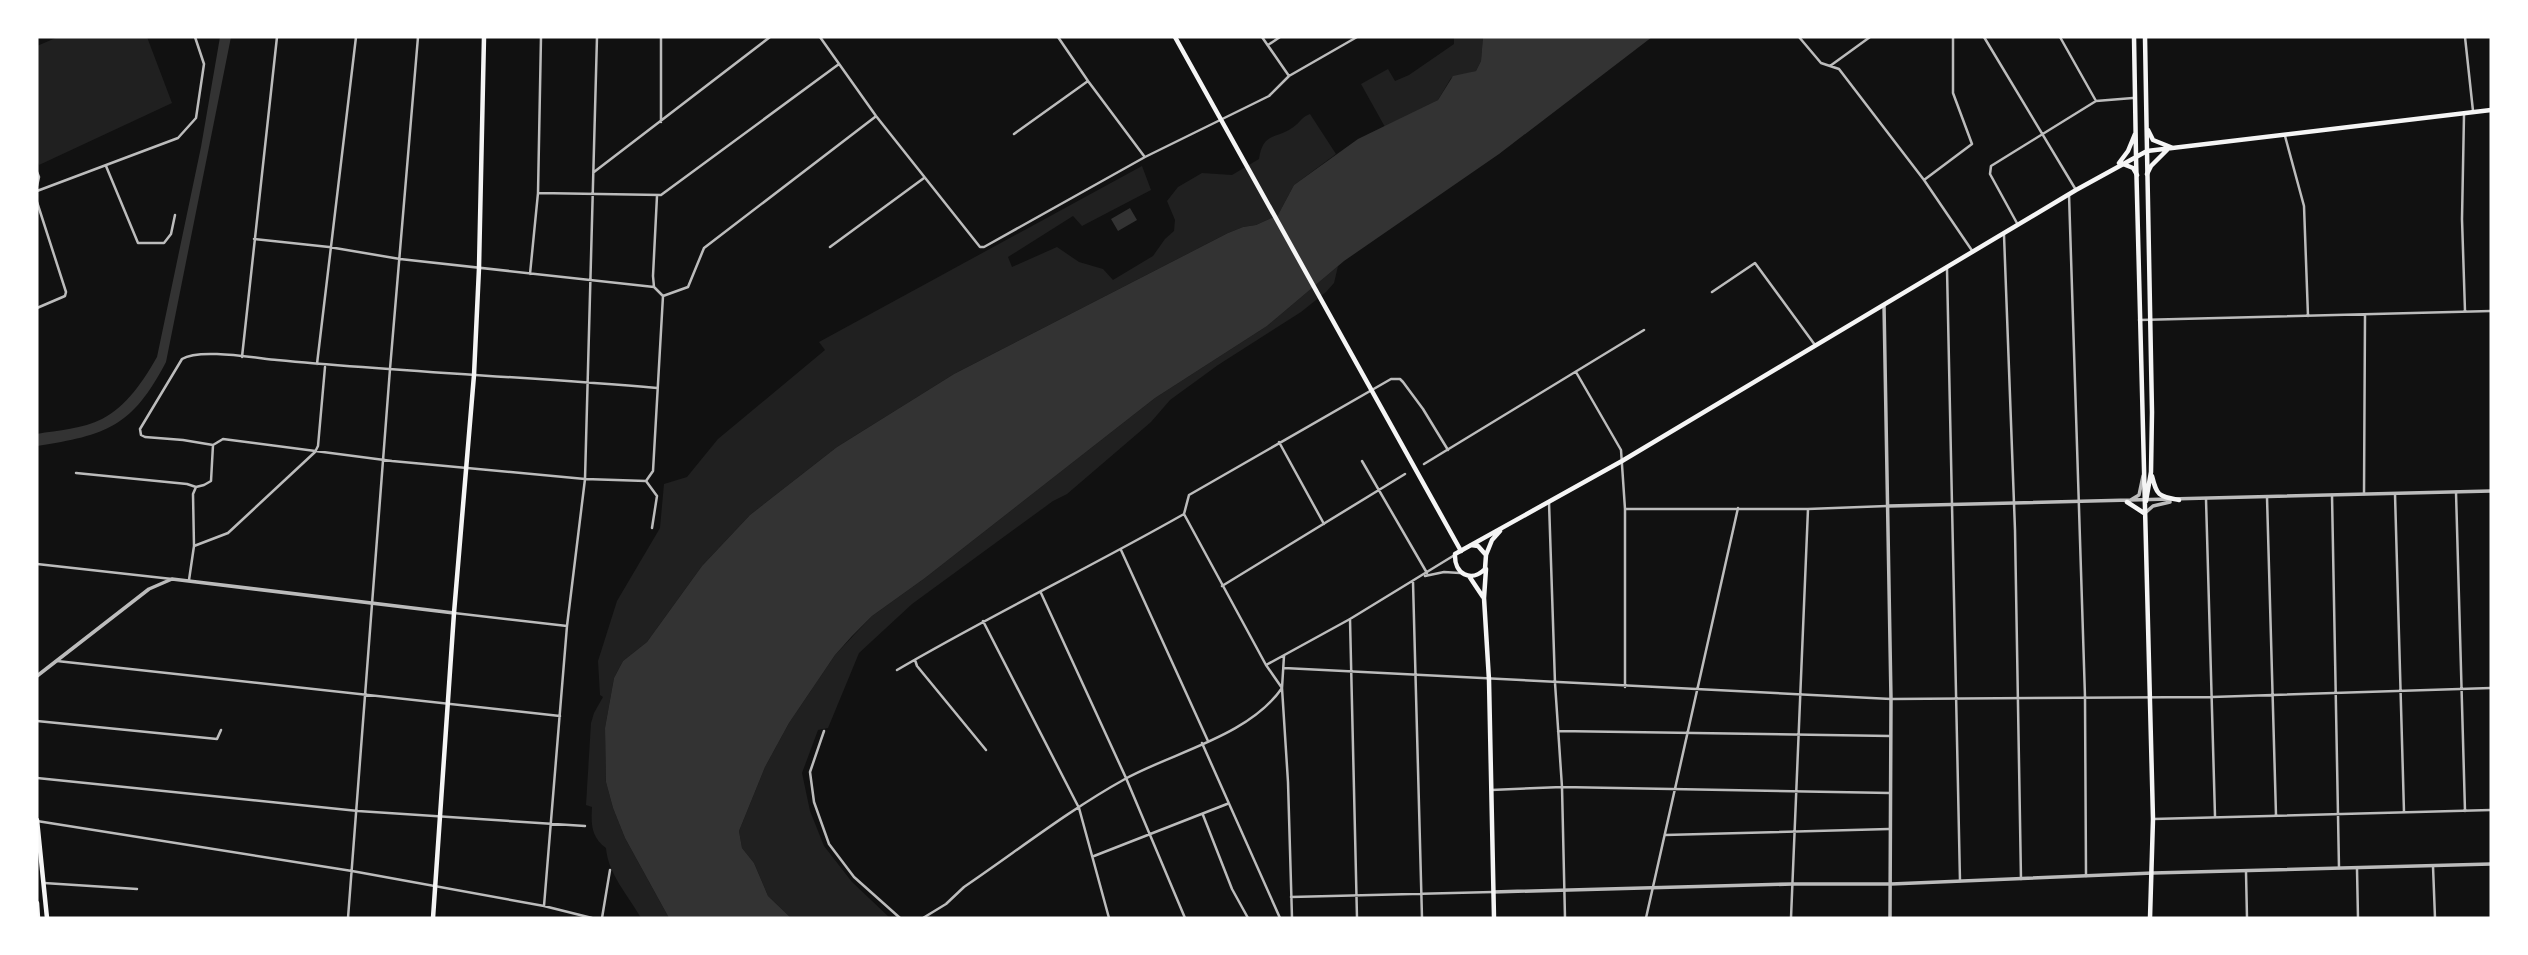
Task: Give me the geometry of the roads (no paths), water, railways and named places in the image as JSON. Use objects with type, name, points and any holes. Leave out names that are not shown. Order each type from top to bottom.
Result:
[{"type":"main road","points":[[433,918],[474,375],[484,37]]},
{"type":"main road","points":[[1175,37],[1461,551]]},
{"type":"main road","points":[[2134,37],[2143,475],[2146,501]]},
{"type":"main road","points":[[2145,37],[2151,471],[2145,513],[2153,873],[2150,918]]},
{"type":"main road","points":[[1486,566],[1478,575],[1462,574],[1455,565],[1455,554],[1622,461],[2069,194],[2147,151],[2491,110]]},
{"type":"main road","points":[[2147,127],[2152,140],[2177,149]]},
{"type":"main road","points":[[2117,167],[2128,151],[2136,131]]},
{"type":"main road","points":[[2147,174],[2154,162],[2167,150]]},
{"type":"main road","points":[[2122,163],[2133,168],[2137,175]]},
{"type":"main road","points":[[2151,471],[2158,493],[2163,497],[2179,500]]},
{"type":"main road","points":[[2127,502],[2145,513]]},
{"type":"main road","points":[[1494,918],[1489,680],[1484,598],[1486,555],[1492,540],[1503,527]]},
{"type":"main road","points":[[1471,545],[1478,546],[1486,555]]},
{"type":"main road","points":[[1469,576],[1484,598]]},
{"type":"main road","points":[[37,821],[47,918]]},
{"type":"main road","points":[[37,903],[38,918]]},
{"type":"street","points":[[37,172],[37,188],[178,138],[196,118],[204,64],[195,37]]},
{"type":"street","points":[[242,356],[277,37]]},
{"type":"street","points":[[317,364],[356,37]]},
{"type":"street","points":[[348,918],[418,37]]},
{"type":"street","points":[[530,274],[538,193],[541,37]]},
{"type":"street","points":[[544,906],[567,625],[586,479],[597,37]]},
{"type":"street","points":[[661,37],[661,122]]},
{"type":"street","points":[[594,172],[770,37]]},
{"type":"street","points":[[820,37],[876,116],[980,247],[1145,157],[1269,96],[1289,76],[1357,37]]},
{"type":"street","points":[[1262,37],[1289,76]]},
{"type":"street","points":[[1268,45],[1280,37]]},
{"type":"street","points":[[1799,37],[1821,63],[1839,69],[1924,180],[1973,251]]},
{"type":"street","points":[[1830,66],[1870,37]]},
{"type":"street","points":[[1924,180],[1972,144],[1953,93],[1953,37]]},
{"type":"street","points":[[1984,37],[2076,190]]},
{"type":"street","points":[[2060,37],[2096,101]]},
{"type":"street","points":[[2465,37],[2473,111]]},
{"type":"street","points":[[1061,38],[1088,81],[1145,157]]},
{"type":"street","points":[[538,193],[657,196],[839,64]]},
{"type":"street","points":[[1014,134],[1088,81]]},
{"type":"street","points":[[2018,225],[1990,174],[1991,166],[2096,101],[2136,98]]},
{"type":"street","points":[[2463,113],[2465,311]]},
{"type":"street","points":[[663,296],[688,287],[704,248],[876,116]]},
{"type":"street","points":[[2285,135],[2304,206],[2308,316]]},
{"type":"street","points":[[106,165],[138,243],[164,243],[171,234],[175,215]]},
{"type":"street","points":[[830,247],[924,178]]},
{"type":"street","points":[[2069,194],[2085,697],[2086,876]]},
{"type":"street","points":[[654,287],[657,196]]},
{"type":"street","points":[[37,202],[66,292],[61,299],[37,307]]},
{"type":"street","points":[[2004,234],[2014,504],[2021,879]]},
{"type":"street","points":[[254,239],[329,247],[400,259],[654,287],[663,296],[653,471],[646,481]]},
{"type":"street","points":[[1712,292],[1755,263],[1815,345]]},
{"type":"street","points":[[1947,267],[1960,881]]},
{"type":"street","points":[[1884,305],[1891,699],[1890,918]]},
{"type":"street","points":[[2139,320],[2491,311]]},
{"type":"street","points":[[2364,494],[2365,314]]},
{"type":"street","points":[[1424,464],[1644,330]]},
{"type":"street","points":[[646,481],[586,479],[383,460],[223,439],[213,444],[145,438],[139,429],[182,359],[189,354],[242,356],[325,366],[657,388]]},
{"type":"street","points":[[194,546],[228,533],[315,452],[325,366]]},
{"type":"street","points":[[1576,372],[1621,450],[1625,509],[1625,687]]},
{"type":"street","points":[[1282,688],[1266,665],[1184,514],[1189,495],[1279,442],[1396,379],[1403,382],[1423,409],[1448,450]]},
{"type":"street","points":[[1279,442],[1324,524]]},
{"type":"street","points":[[76,473],[196,487],[211,481],[213,444]]},
{"type":"street","points":[[1362,461],[1427,573]]},
{"type":"street","points":[[1222,586],[1405,474]]},
{"type":"street","points":[[2127,502],[2139,495],[2143,475]]},
{"type":"street","points":[[646,481],[657,496],[652,528]]},
{"type":"street","points":[[189,580],[194,546],[193,494],[196,487]]},
{"type":"street","points":[[1625,509],[1808,509],[2491,491]]},
{"type":"street","points":[[2455,492],[2459,689],[2465,811]]},
{"type":"street","points":[[2395,493],[2404,813]]},
{"type":"street","points":[[2332,495],[2339,868]]},
{"type":"street","points":[[2267,497],[2276,815]]},
{"type":"street","points":[[2206,499],[2215,816]]},
{"type":"street","points":[[2145,513],[2153,506],[2179,500]]},
{"type":"street","points":[[1549,501],[1565,918]]},
{"type":"street","points":[[1646,918],[1738,508]]},
{"type":"street","points":[[1791,918],[1808,509]]},
{"type":"street","points":[[897,670],[1184,514]]},
{"type":"street","points":[[1121,550],[1208,740]]},
{"type":"street","points":[[1266,665],[1419,579],[1455,554]]},
{"type":"street","points":[[37,564],[567,625]]},
{"type":"street","points":[[1419,579],[1444,572],[1462,574]]},
{"type":"street","points":[[37,676],[149,590],[172,579]]},
{"type":"street","points":[[1413,582],[1422,918]]},
{"type":"street","points":[[1041,593],[1126,778],[1185,918]]},
{"type":"street","points":[[1350,619],[1357,918]]},
{"type":"street","points":[[983,621],[1079,808],[1109,918]]},
{"type":"street","points":[[1284,656],[1282,688],[1292,918]]},
{"type":"street","points":[[915,660],[917,666],[986,750]]},
{"type":"street","points":[[57,661],[560,716]]},
{"type":"street","points":[[1284,668],[1891,699],[2212,697],[2491,688]]},
{"type":"street","points":[[923,918],[946,904],[964,887],[1126,778],[1251,719],[1276,697],[1282,688]]},
{"type":"street","points":[[37,721],[217,739],[220,730]]},
{"type":"street","points":[[824,731],[810,772],[814,802],[829,844],[854,877],[900,918]]},
{"type":"street","points":[[1558,731],[1890,736]]},
{"type":"street","points":[[1202,744],[1280,918]]},
{"type":"street","points":[[37,778],[358,811],[585,826]]},
{"type":"street","points":[[1491,790],[1562,787],[1890,793]]},
{"type":"street","points":[[1094,856],[1227,804]]},
{"type":"street","points":[[2152,819],[2491,810]]},
{"type":"street","points":[[1203,815],[1232,889],[1248,918]]},
{"type":"street","points":[[37,821],[352,870],[544,906],[592,918]]},
{"type":"street","points":[[1665,835],[1890,829]]},
{"type":"street","points":[[1291,897],[1653,887],[1891,884],[2153,873],[2491,864]]},
{"type":"street","points":[[2433,866],[2435,918]]},
{"type":"street","points":[[2357,868],[2358,918]]},
{"type":"street","points":[[602,918],[610,870]]},
{"type":"street","points":[[2246,872],[2247,918]]},
{"type":"street","points":[[44,883],[136,889]]}]
